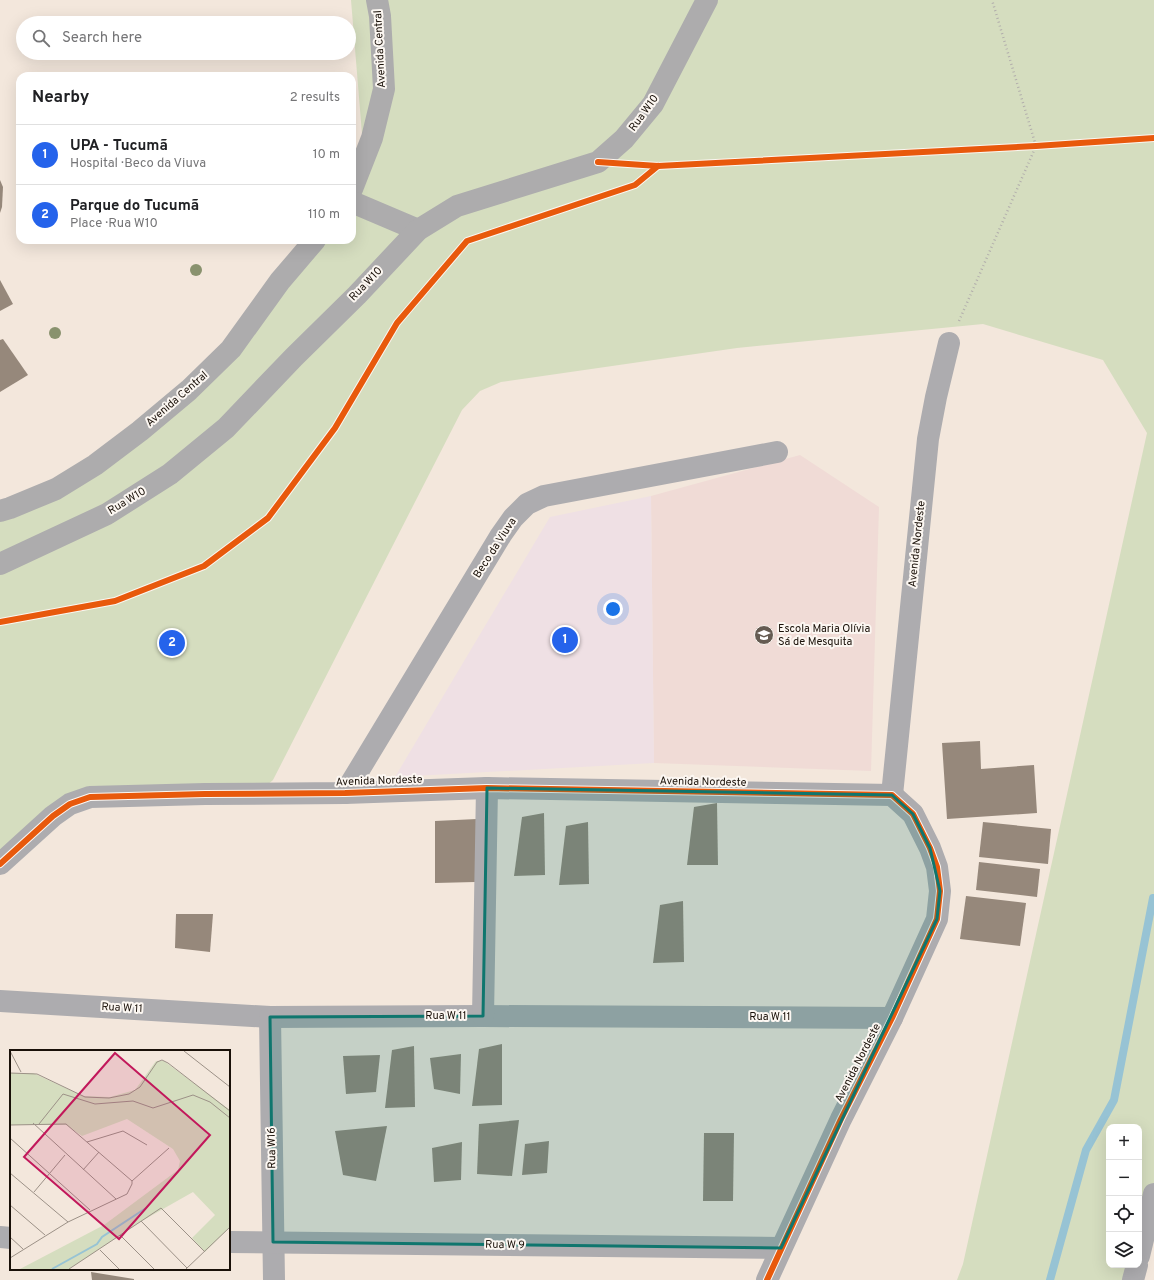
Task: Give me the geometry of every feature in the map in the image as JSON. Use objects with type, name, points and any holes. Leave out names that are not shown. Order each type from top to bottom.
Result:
[{"type":"street","name":"Avenida Central","points":[[356,179],[372,138],[384,89],[380,16],[377,0]]},
{"type":"street","name":"Rua W10","points":[[0,564],[106,514],[170,474],[226,428],[294,356],[357,295],[418,230],[457,206],[598,162],[624,139],[653,104],[707,0]]},
{"type":"street","points":[[356,204],[418,230]]},
{"type":"street","name":"Avenida Central","points":[[0,511],[56,489],[95,465],[140,431],[189,390],[231,349],[280,281],[312,244]]},
{"type":"street","name":"Avenida Nordeste","points":[[892,795],[928,439],[949,343]]},
{"type":"street","name":"Beco da Viuva","points":[[345,793],[501,535],[513,518],[528,504],[544,496],[777,452]]},
{"type":"street","points":[[482,1016],[487,788]]},
{"type":"street","name":"Avenida Nordeste","points":[[0,864],[53,816],[70,804],[90,797],[345,793],[487,788],[892,795],[913,814],[930,848],[937,867],[940,891],[937,919],[892,1018],[841,1119],[767,1280]]},
{"type":"street","name":"Rua W 11","points":[[0,1001],[270,1017],[482,1016],[892,1018]]},
{"type":"street","name":"Rua W16","points":[[270,1017],[274,1280]]},
{"type":"street","points":[[1145,1247],[1154,1194]]},
{"type":"street","points":[[0,1237],[10,1238]]},
{"type":"street","name":"Rua W 9","points":[[230,1242],[781,1248]]},
{"type":"street","points":[[1133,1280],[1136,1268]]},
{"type":"path","points":[[949,343],[1036,146],[992,0]]},
{"type":"path","points":[[1028,146],[1044,145]]},
{"type":"highlighted area","points":[[487,788],[892,795],[913,814],[930,848],[940,891],[937,919],[781,1248],[273,1242],[270,1017],[483,1016]]},
{"type":"shaded area","name":"Escola Maria Olívia Sá de Mesquita","points":[[800,455],[879,507],[871,771],[654,763],[651,496]]},
{"type":"shaded area","points":[[651,496],[654,763],[395,777],[550,517]]},
{"type":"green space","points":[[351,0],[1154,0],[1154,1216],[1142,1267],[1142,1124],[1106,1124],[1106,1268],[1142,1268],[1139,1280],[957,1280],[963,1264],[1147,433],[1103,360],[983,324],[737,348],[501,382],[480,391],[462,410],[273,780],[257,794],[94,797],[0,864],[0,505],[34,499],[133,436],[234,344],[299,244],[356,244],[356,157],[363,146],[356,60],[356,16],[352,16]]},
{"type":"building","points":[[0,180],[3,187],[2,207],[0,213]]},
{"type":"building","points":[[0,280],[13,304],[0,311]]},
{"type":"building","points":[[3,339],[28,375],[0,392],[0,340]]},
{"type":"building","points":[[980,741],[981,769],[1034,765],[1037,813],[947,819],[942,743]]},
{"type":"building","points":[[717,803],[718,865],[687,865],[694,807]]},
{"type":"building","points":[[544,813],[545,875],[514,876],[522,817]]},
{"type":"building","points":[[477,819],[475,882],[435,883],[435,821]]},
{"type":"building","points":[[588,822],[589,884],[559,885],[566,826]]},
{"type":"building","points":[[983,822],[1051,829],[1048,864],[979,857]]},
{"type":"building","points":[[979,862],[1040,869],[1037,897],[976,890]]},
{"type":"building","points":[[966,896],[1026,903],[1020,946],[960,939]]},
{"type":"building","points":[[683,901],[684,962],[653,963],[660,905]]},
{"type":"building","points":[[176,914],[213,914],[210,952],[175,948]]},
{"type":"building","points":[[502,1044],[502,1105],[472,1106],[479,1049]]},
{"type":"building","points":[[414,1046],[415,1107],[385,1108],[392,1050]]},
{"type":"building","points":[[461,1054],[460,1094],[434,1089],[430,1058]]},
{"type":"building","points":[[380,1055],[376,1092],[346,1094],[343,1056]]},
{"type":"building","points":[[519,1120],[512,1176],[477,1174],[479,1124]]},
{"type":"building","points":[[387,1126],[376,1181],[343,1175],[335,1131]]},
{"type":"building","points":[[704,1133],[734,1133],[733,1201],[703,1201]]},
{"type":"building","points":[[549,1141],[547,1173],[522,1175],[525,1144]]},
{"type":"building","points":[[462,1142],[461,1180],[434,1182],[432,1148]]},
{"type":"building","points":[[91,1272],[134,1279],[134,1280],[92,1280]]},
{"type":"waterway","points":[[1050,1280],[1086,1150],[1114,1100],[1153,898]]},
{"type":"cycle path","points":[[598,162],[658,166],[1036,146],[1154,138]]},
{"type":"cycle path","points":[[0,622],[115,601],[204,566],[268,518],[335,428],[397,323],[467,241],[635,185],[658,166]]},
{"type":"cycle path","points":[[0,864],[53,816],[70,804],[90,797],[345,793],[487,788],[892,795],[913,814],[930,848],[937,867],[940,891],[937,919],[892,1018],[841,1119],[767,1280]]},
{"type":"place","name":"Escola Maria Olívia Sá de Mesquita","points":[[764,635]]},
{"type":"place","name":"UPA - Tucumã","points":[[565,640]]},
{"type":"place","name":"Parque do Tucumã","points":[[172,643]]}]
